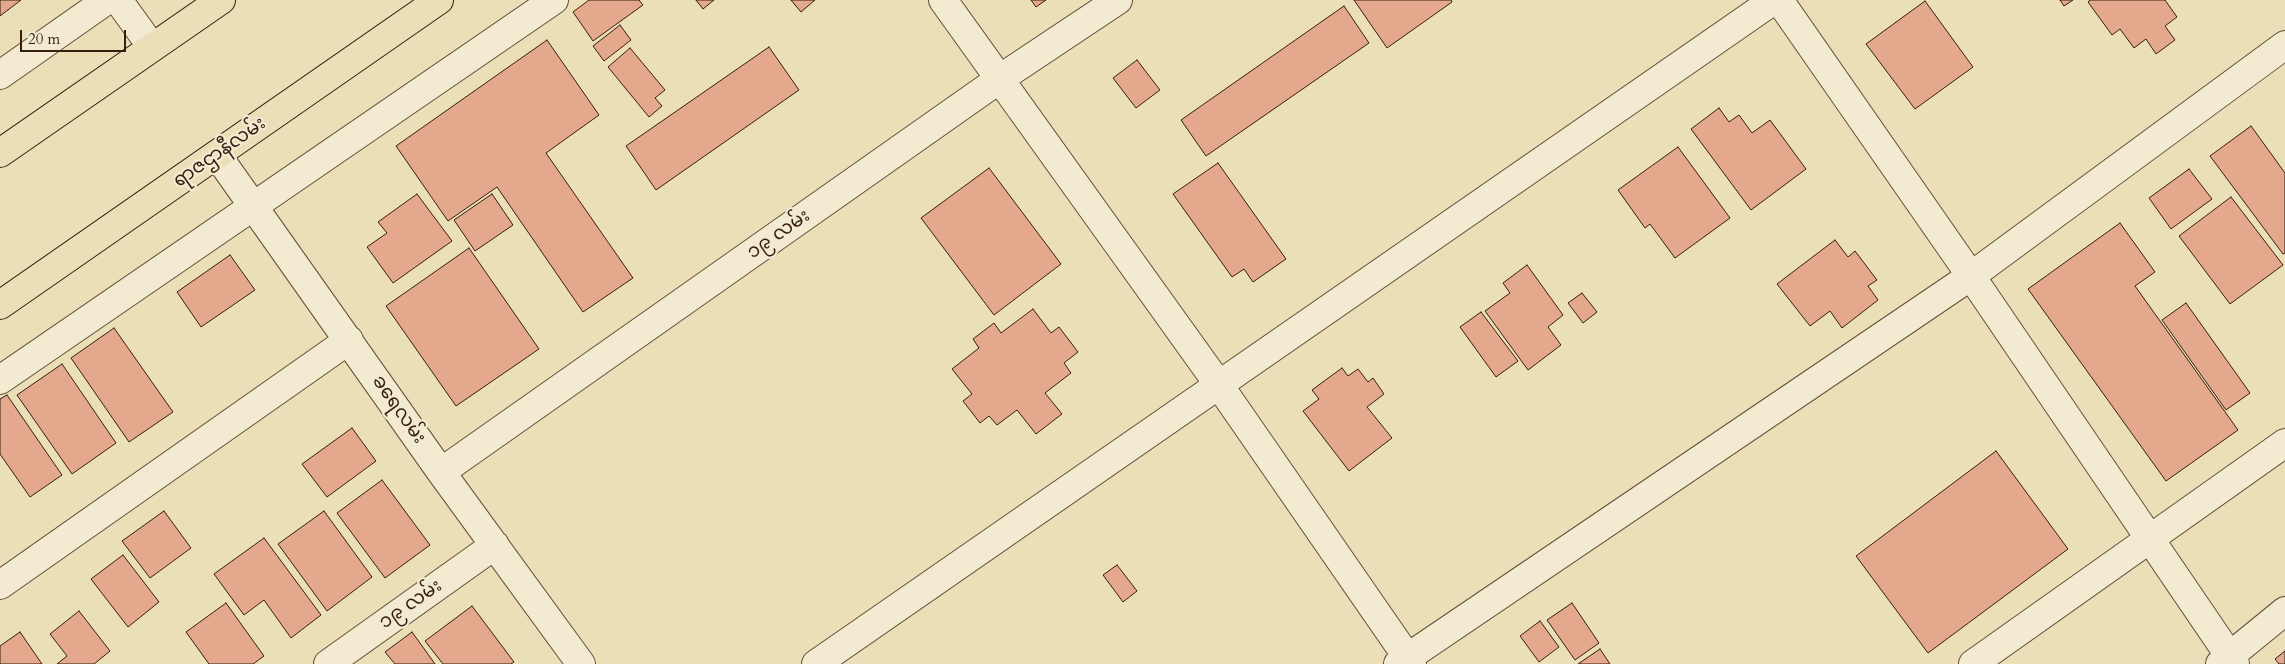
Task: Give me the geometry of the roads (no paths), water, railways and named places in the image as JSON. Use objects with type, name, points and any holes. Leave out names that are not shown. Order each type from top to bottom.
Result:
[{"type":"main road","points":[[0,153],[221,0]]},
{"type":"main road","name":"ရာဇဌာနီလမ်း","points":[[0,305],[439,0]]},
{"type":"street","points":[[0,75],[107,0]]},
{"type":"street","points":[[118,0],[152,48]]},
{"type":"street","points":[[0,380],[554,0]]},
{"type":"street","points":[[943,0],[1001,78],[1219,385],[1406,662],[1971,276],[2285,45]]},
{"type":"street","name":"၁၉ လမ်း","points":[[441,472],[1001,78],[1118,0]]},
{"type":"street","points":[[816,664],[1774,0]]},
{"type":"street","points":[[1779,0],[1971,276],[2150,540],[2228,662],[2285,611]]},
{"type":"street","name":"ခရေလမ်း","points":[[217,155],[441,472],[581,664]]},
{"type":"street","points":[[0,585],[349,340]]},
{"type":"street","points":[[1974,664],[2285,443]]},
{"type":"street","name":"၁၉ လမ်း","points":[[328,664],[495,545]]}]
